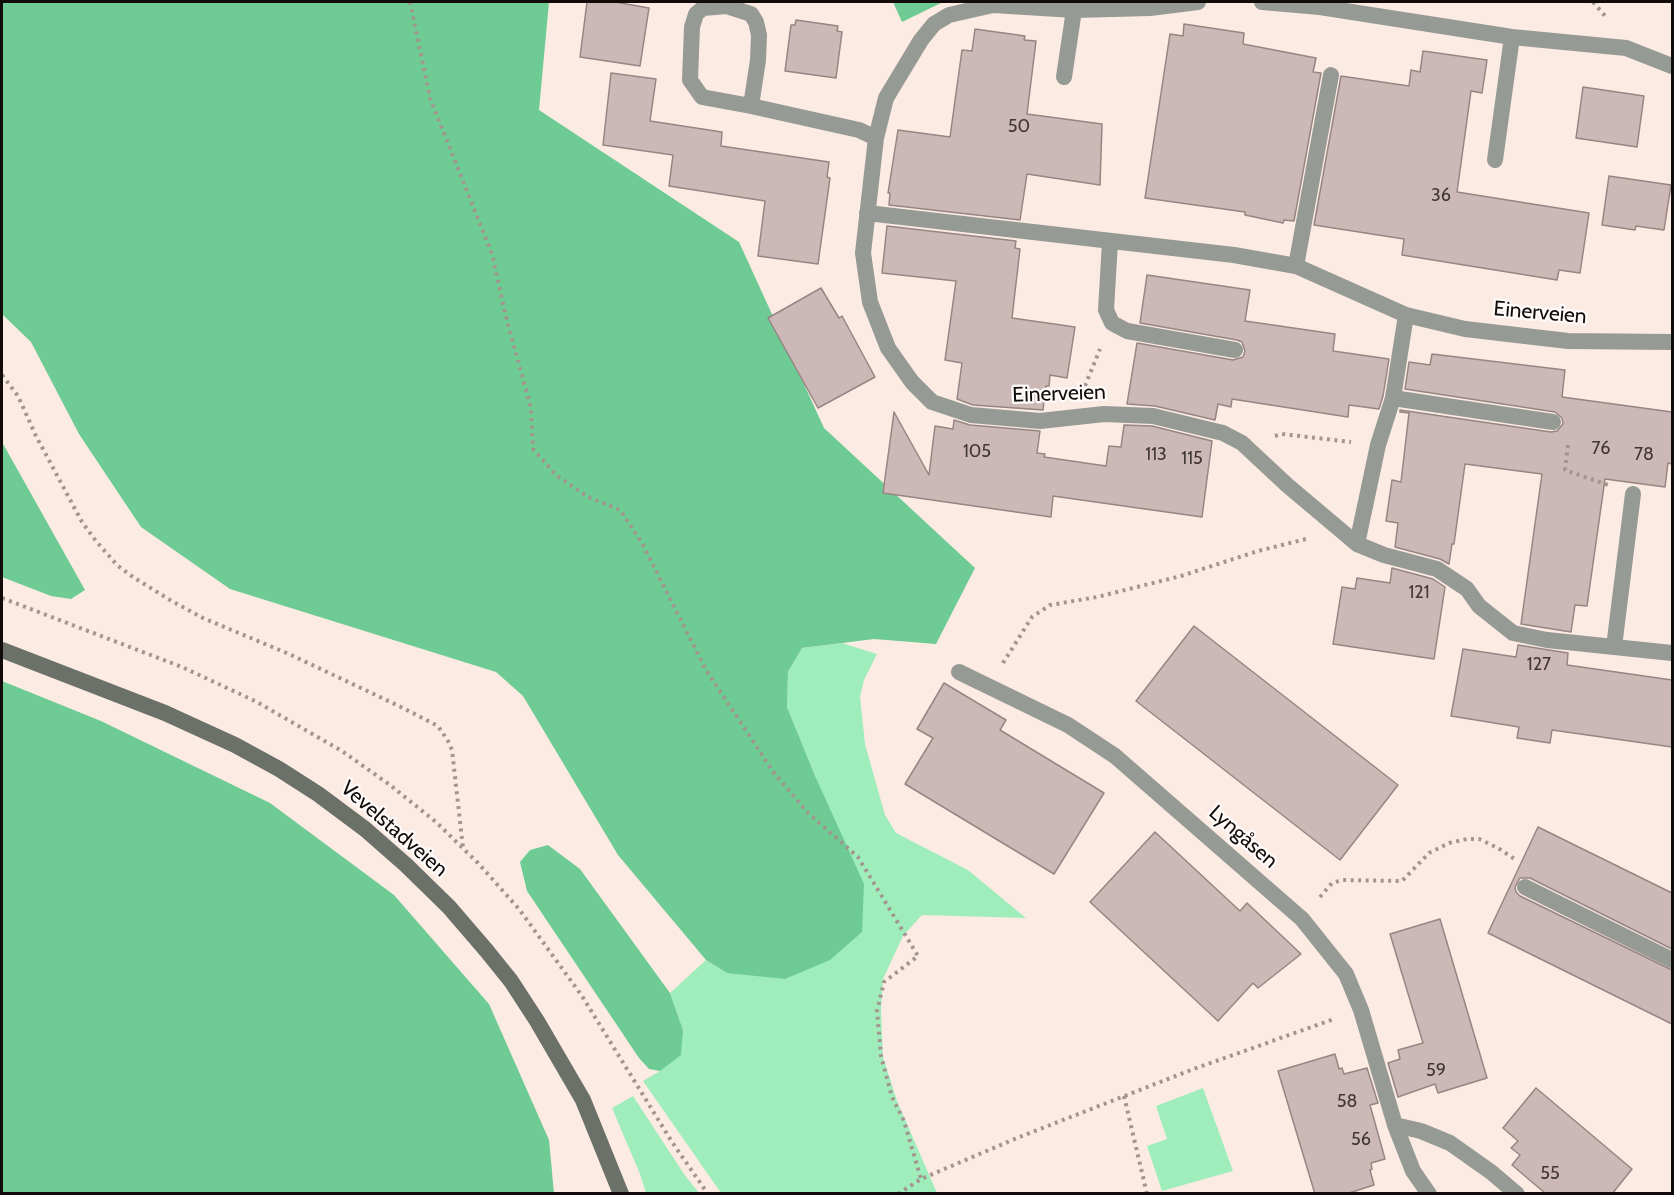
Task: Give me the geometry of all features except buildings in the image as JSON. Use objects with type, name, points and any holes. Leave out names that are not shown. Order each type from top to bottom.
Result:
[{"type":"main road","name":"Vevelstadveien","points":[[2,650],[165,713],[235,745],[318,794],[373,836],[449,907],[511,981],[552,1045],[583,1100],[621,1194]]},
{"type":"street","name":"Einerveien","points":[[1198,2],[1150,8],[1074,10],[993,5],[949,15],[934,24],[921,40],[886,98],[876,138],[862,253],[870,302],[888,348],[912,381],[932,402],[971,415],[1040,421],[1104,414],[1153,416],[1223,433],[1242,443],[1287,485],[1357,544],[1384,555],[1437,568],[1467,589],[1479,606],[1513,633],[1547,640],[1672,653]]},
{"type":"street","points":[[1262,2],[1320,7],[1512,37],[1626,48],[1672,66]]},
{"type":"street","points":[[751,106],[758,60],[759,34],[756,22],[751,14],[726,6],[703,8],[696,14],[692,27],[690,80],[702,97],[858,130],[876,138]]},
{"type":"street","points":[[1064,77],[1074,10]]},
{"type":"street","points":[[1495,160],[1512,37]]},
{"type":"street","points":[[1296,266],[1331,75]]},
{"type":"street","name":"Einerveien","points":[[867,213],[1234,255],[1296,266],[1406,315],[1465,328],[1568,341],[1672,342]]},
{"type":"street","points":[[1110,242],[1106,310],[1112,323],[1127,331],[1235,350]]},
{"type":"street","points":[[1357,544],[1378,445],[1393,398],[1406,315]]},
{"type":"street","points":[[1393,398],[1553,422]]},
{"type":"street","points":[[1614,647],[1632,494]]},
{"type":"street","name":"Lyngåsen","points":[[959,672],[1068,725],[1115,756],[1302,919],[1346,974],[1361,1010],[1395,1125],[1413,1171],[1429,1194]]},
{"type":"street","points":[[1525,886],[1672,960]]},
{"type":"street","points":[[1395,1125],[1421,1131],[1450,1143],[1517,1194]]},
{"type":"path","points":[[410,2],[430,98],[492,254],[505,313],[531,408],[533,448],[556,475],[588,497],[620,510],[642,543],[706,670],[774,773],[808,813],[858,857],[918,956],[884,982],[877,1011],[881,1056],[892,1097],[904,1121],[921,1179]]},
{"type":"path","points":[[1081,417],[1086,382],[1112,323]]},
{"type":"path","points":[[2,375],[18,396],[36,436],[82,522],[110,557],[133,577],[203,618],[289,654],[438,726],[452,750],[463,848]]},
{"type":"path","points":[[1553,422],[1570,425],[1565,470],[1632,494]]},
{"type":"path","points":[[1242,443],[1282,434],[1378,445]]},
{"type":"path","points":[[999,669],[1032,617],[1050,605],[1097,597],[1181,576],[1258,551],[1340,530]]},
{"type":"path","points":[[1302,919],[1332,883],[1343,880],[1402,881],[1429,853],[1449,843],[1467,839],[1479,839],[1498,848],[1521,864],[1525,886]]},
{"type":"path","points":[[898,1194],[921,1179],[1017,1138],[1202,1066],[1361,1010]]},
{"type":"path","points":[[1124,1096],[1147,1194]]},
{"type":"green space","points":[[2,2],[549,2],[539,110],[739,242],[824,428],[975,568],[936,644],[874,639],[802,648],[788,672],[787,707],[864,884],[862,932],[830,960],[785,979],[727,973],[706,960],[618,855],[523,696],[496,672],[230,589],[141,527],[79,434],[31,342],[2,314]]},
{"type":"green space","points":[[893,2],[943,2],[902,22]]},
{"type":"green space","points":[[2,442],[85,590],[71,599],[51,596],[2,577]]},
{"type":"green space","points":[[842,643],[877,654],[864,680],[860,697],[865,744],[885,815],[896,833],[968,870],[1026,918],[922,915],[903,936],[883,979],[881,1009],[883,1057],[897,1101],[937,1193],[721,1193],[643,1081],[660,1071],[683,1030],[670,993],[706,960],[727,973],[816,778],[787,707],[788,672],[802,648]]},
{"type":"green space","points":[[2,681],[101,721],[270,803],[394,895],[489,1004],[549,1140],[554,1193],[2,1193]]},
{"type":"green space","points":[[548,845],[580,869],[670,993],[683,1030],[681,1055],[660,1071],[649,1069],[639,1058],[527,891],[520,862],[530,850]]},
{"type":"green space","points":[[1203,1088],[1233,1171],[1162,1191],[1147,1146],[1167,1139],[1156,1106]]},
{"type":"green space","points":[[633,1096],[699,1193],[646,1193],[612,1108]]}]
